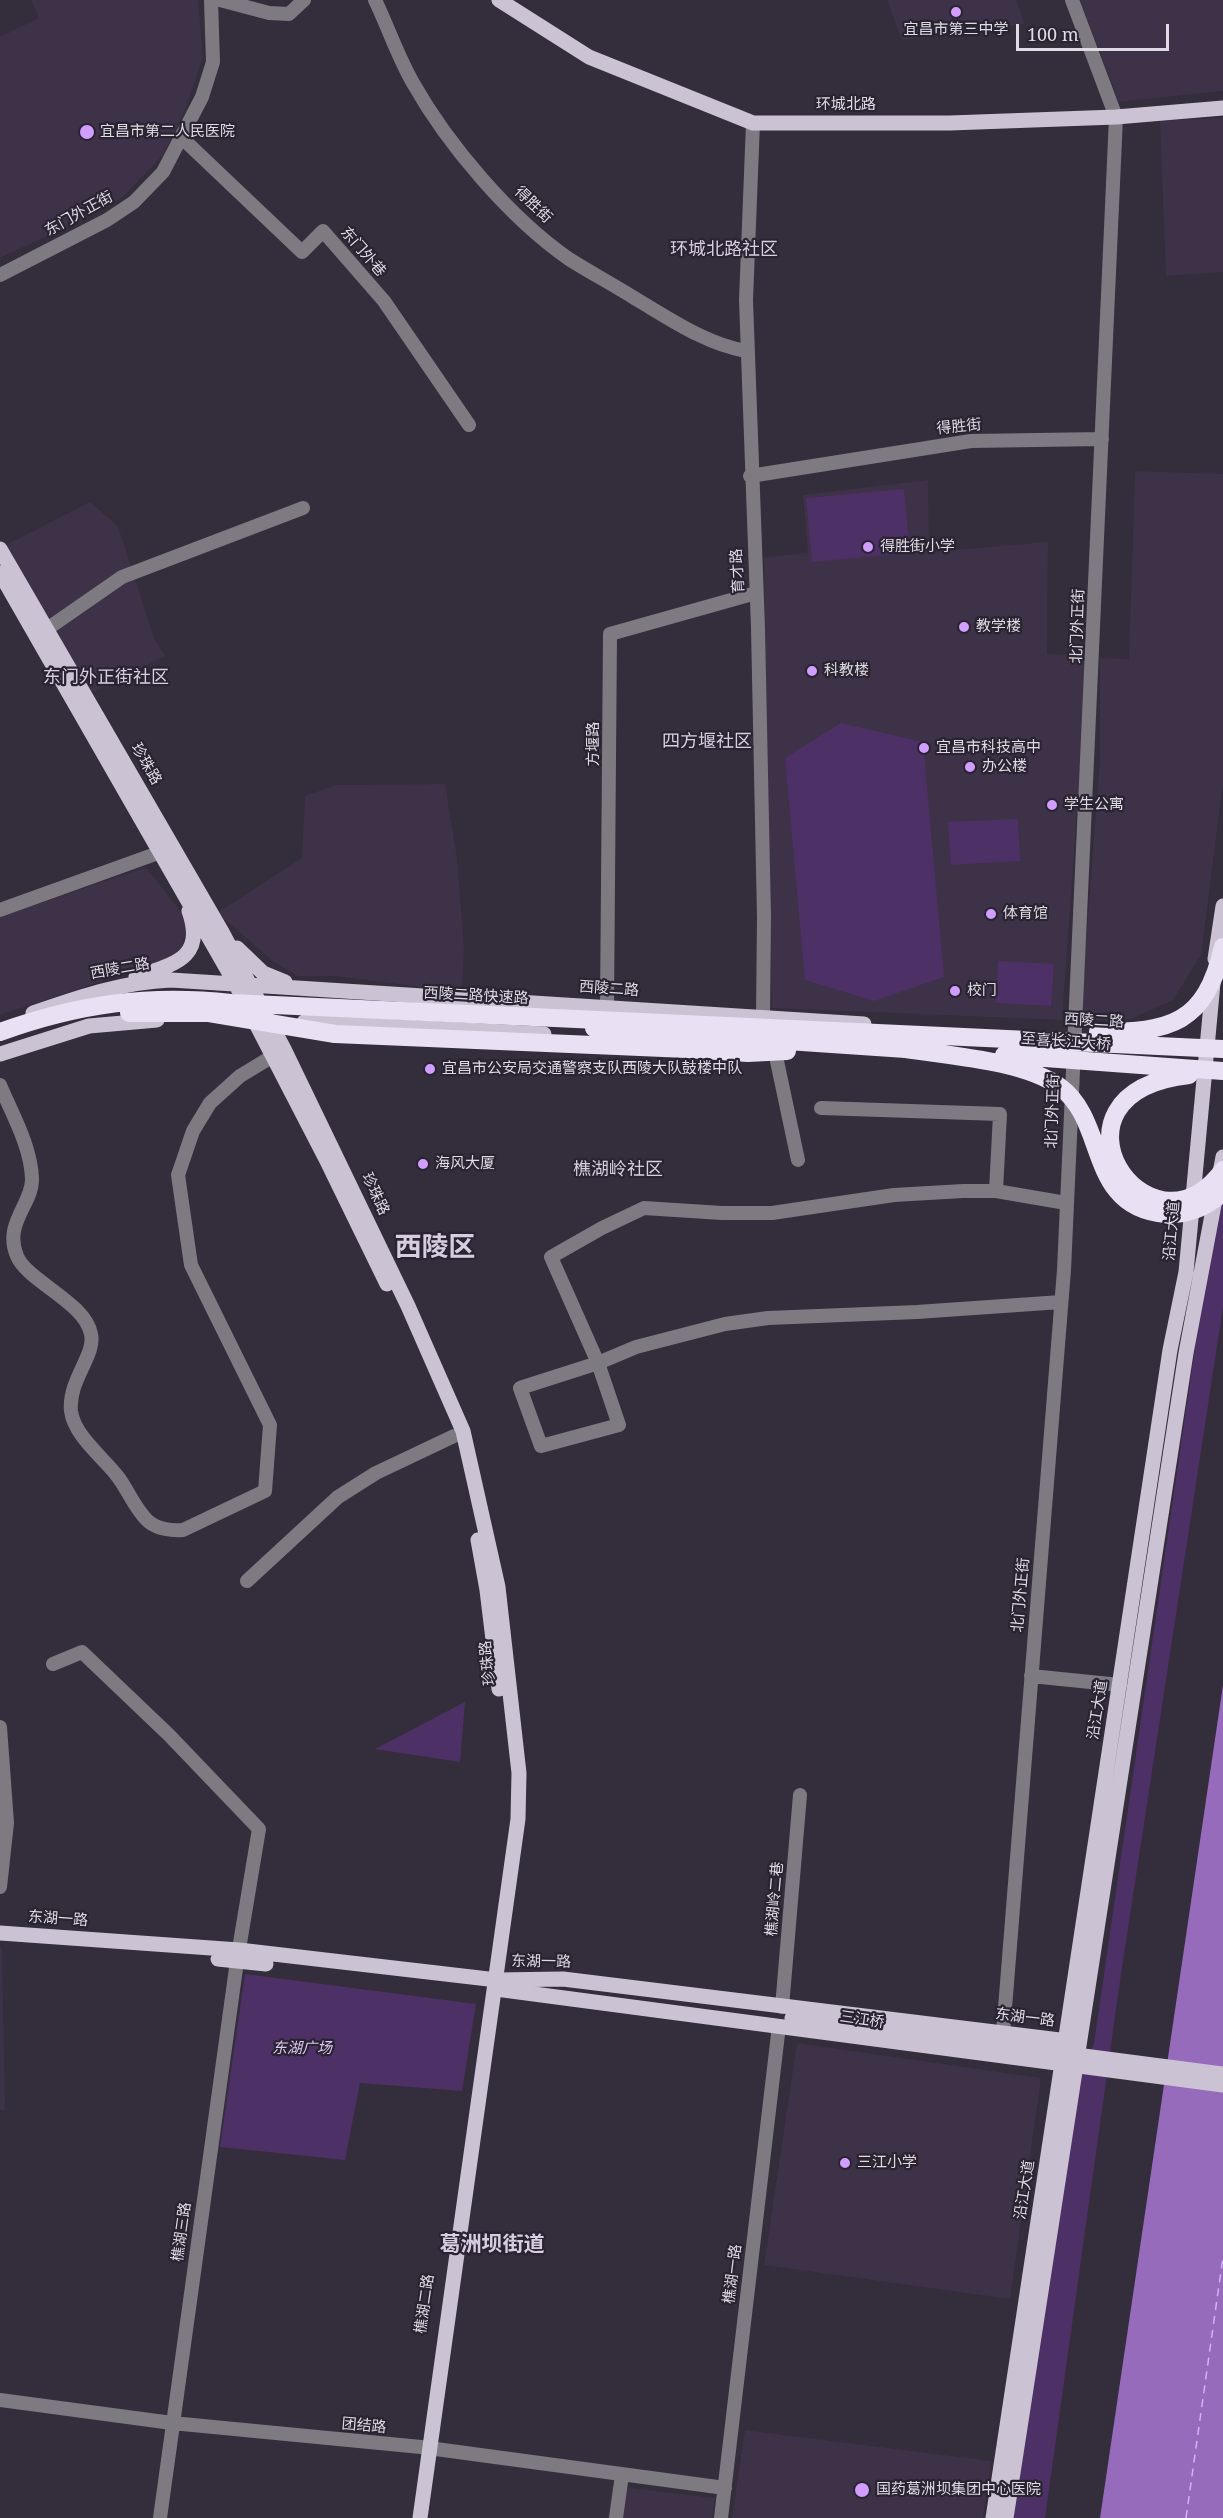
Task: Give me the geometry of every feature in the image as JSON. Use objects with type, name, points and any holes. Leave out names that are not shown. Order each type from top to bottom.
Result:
[{"type":"highway","points":[[955,1037],[1138,1032],[1169,1026],[1188,1014],[1211,989],[1223,947]]},
{"type":"highway","name":"西陵二路快速路","points":[[0,1032],[44,1017],[112,1002],[185,998],[231,1003],[955,1037]]},
{"type":"highway","name":"西陵二路快速路","points":[[0,1044],[78,1019],[144,1012],[470,1020],[906,1048]]},
{"type":"highway","points":[[209,1013],[335,1034],[687,1049],[806,1050]]},
{"type":"highway","name":"至喜长江大桥","points":[[955,1037],[1215,1046]]},
{"type":"highway","name":"至喜长江大桥","points":[[906,1048],[1223,1072]]},
{"type":"highway","points":[[906,1048],[1022,1069],[1047,1078],[1063,1089],[1073,1101],[1109,1181],[1122,1197],[1134,1205],[1162,1214],[1184,1213],[1204,1206],[1223,1192]]},
{"type":"highway","points":[[1223,1072],[1174,1077],[1148,1085],[1132,1094],[1120,1106],[1110,1134],[1112,1150],[1119,1171],[1133,1188],[1147,1195],[1161,1199],[1184,1198],[1210,1186],[1223,1170]]},
{"type":"main road","name":"环城北路","points":[[499,0],[589,57],[753,123],[950,123],[1116,117],[1223,108]]},
{"type":"main road","name":"珍珠路","points":[[0,549],[222,932],[242,983]]},
{"type":"main road","name":"珍珠路","points":[[0,573],[174,875],[242,983],[337,1153],[463,1431],[498,1587],[519,1773],[518,1819],[493,1984]]},
{"type":"main road","points":[[93,992],[167,966],[187,955],[194,939],[192,921],[174,875]]},
{"type":"main road","name":"沿江大道","points":[[1006,2518],[1120,1684],[1170,1350],[1186,1272],[1203,1074],[1215,1046],[1223,906]]},
{"type":"main road","points":[[222,932],[263,973],[296,987]]},
{"type":"main road","name":"西陵二路","points":[[0,1025],[93,992],[155,980],[242,983],[1076,1038],[1215,1046],[1223,1044]]},
{"type":"main road","points":[[0,1054],[89,1026],[178,1018],[262,1020],[775,1049]]},
{"type":"main road","name":"珍珠路","points":[[262,1020],[273,1056],[405,1322],[454,1436],[468,1492],[487,1590],[508,1774],[508,1818],[493,1984]]},
{"type":"main road","points":[[806,1050],[1072,1064],[1203,1074],[1223,1072]]},
{"type":"main road","name":"沿江大道","points":[[1072,2042],[1186,1353],[1223,1157]]},
{"type":"main road","name":"东湖一路","points":[[0,1933],[238,1955]]},
{"type":"main road","points":[[0,1943],[238,1955],[493,1984],[562,2005],[1068,2072]]},
{"type":"main road","name":"东湖一路","points":[[493,1984],[563,1979],[1072,2042]]},
{"type":"main road","name":"三江桥","points":[[493,1984],[1223,2074]]},
{"type":"main road","name":"三江桥","points":[[493,1984],[1223,2085]]},
{"type":"main road","name":"樵湖二路","points":[[411,2518],[425,2452],[493,1984]]},
{"type":"main road","name":"沿江大道","points":[[993,2518],[1068,2072]]},
{"type":"main road","name":"樵湖二路","points":[[420,2518],[425,2452]]},
{"type":"street","name":"东门外正街","points":[[0,274],[107,220],[134,202],[163,172],[202,97],[213,62],[211,0]]},
{"type":"street","points":[[220,0],[269,13],[289,14],[304,0]]},
{"type":"street","name":"得胜街","points":[[375,0],[413,83],[449,139],[483,180],[522,218],[569,259],[684,328],[732,348],[746,351]]},
{"type":"street","points":[[1072,0],[1116,117]]},
{"type":"street","name":"北门外正街","points":[[1003,2033],[1061,1302],[1072,1064],[1076,1038],[1116,117]]},
{"type":"street","name":"育才路","points":[[753,123],[746,351],[756,593],[764,916],[763,1017]]},
{"type":"street","name":"东门外巷","points":[[182,138],[302,252],[323,231],[384,301],[468,425]]},
{"type":"street","name":"得胜街","points":[[750,476],[971,441],[1102,439]]},
{"type":"street","points":[[47,628],[122,577],[303,508]]},
{"type":"street","name":"方堰路","points":[[607,1006],[610,634],[756,593]]},
{"type":"street","points":[[0,910],[161,852]]},
{"type":"street","points":[[775,1049],[798,1160]]},
{"type":"street","points":[[0,1085],[26,1146],[33,1181],[19,1214],[12,1241],[18,1259],[79,1312],[92,1334],[88,1356],[74,1382],[71,1413],[79,1431],[119,1477],[149,1522],[171,1531],[183,1530],[265,1491],[270,1425],[191,1265],[178,1175],[193,1131],[210,1103],[240,1076],[273,1056]]},
{"type":"street","points":[[821,1108],[1000,1114],[996,1191]]},
{"type":"street","points":[[1061,1302],[917,1312],[768,1318],[725,1324],[636,1347],[598,1363],[520,1389],[541,1446],[619,1425],[598,1363],[551,1257],[602,1228],[644,1208],[722,1213],[772,1213],[894,1195],[996,1191],[1066,1203]]},
{"type":"street","points":[[247,1581],[338,1497],[376,1473],[454,1436]]},
{"type":"street","name":"樵湖三路","points":[[52,1664],[82,1652],[169,1736],[259,1829],[238,1955],[160,2518]]},
{"type":"street","points":[[1031,1676],[1120,1684]]},
{"type":"street","points":[[0,1727],[7,1823],[0,1887]]},
{"type":"street","name":"樵湖岭二巷","points":[[782,2007],[800,1795]]},
{"type":"street","name":"樵湖一路","points":[[721,2518],[778,2034]]},
{"type":"street","name":"团结路","points":[[0,2400],[172,2427]]},
{"type":"street","name":"团结路","points":[[0,2407],[425,2452],[724,2491]]},
{"type":"street","name":"团结路","points":[[425,2452],[621,2482],[724,2491]]},
{"type":"street","points":[[616,2518],[621,2482]]},
{"type":"shaded area","name":"宜昌市第二人民医院","points":[[31,0],[198,0],[203,57],[185,110],[163,155],[124,196],[88,217],[0,258],[0,37],[39,18]]},
{"type":"shaded area","name":"宜昌市第三中学","points":[[887,0],[1016,0],[1025,24],[902,40]]},
{"type":"shaded area","points":[[1080,0],[1223,0],[1223,91],[1119,102]]},
{"type":"shaded area","points":[[1223,118],[1223,272],[1166,276],[1160,121]]},
{"type":"shaded area","points":[[1135,471],[1223,474],[1223,783],[1201,955],[1173,1000],[1131,1019],[1080,1021],[1100,761],[1100,658],[1129,659]]},
{"type":"shaded area","name":"宜昌市科技高中","points":[[928,480],[929,552],[1048,542],[1047,654],[1088,656],[1062,1020],[772,1008],[764,557],[808,553],[803,495]]},
{"type":"shaded area","points":[[90,502],[118,526],[154,638],[165,656],[89,694],[4,546]]},
{"type":"shaded area","points":[[445,784],[457,858],[464,948],[462,992],[335,976],[298,976],[274,962],[217,913],[302,858],[305,796],[336,785]]},
{"type":"shaded area","points":[[146,867],[188,921],[180,955],[0,1015],[0,917]]},
{"type":"shaded area","points":[[1223,1685],[1223,2518],[1100,2518]]},
{"type":"shaded area","points":[[2,1947],[5,2110],[0,2110],[0,1948]]},
{"type":"shaded area","points":[[797,2043],[1041,2078],[1010,2299],[764,2265]]},
{"type":"shaded area","name":"国药葛洲坝集团中心医院","points":[[745,2430],[991,2461],[983,2518],[732,2518]]},
{"type":"shaded area","points":[[612,2486],[715,2498],[712,2518],[608,2518]]},
{"type":"green space","points":[[904,489],[910,553],[812,562],[806,498]]},
{"type":"green space","points":[[841,723],[923,742],[944,977],[874,1001],[805,980],[785,758]]},
{"type":"green space","points":[[1018,819],[1020,861],[951,865],[948,822]]},
{"type":"green space","points":[[998,961],[1054,964],[1051,1006],[996,1003]]},
{"type":"green space","points":[[1223,1202],[1223,1307],[1120,1981],[1045,2518],[1011,2518],[1075,2093],[1094,2043],[1215,1210]]},
{"type":"green space","points":[[465,1702],[460,1762],[375,1749]]},
{"type":"green space","name":"东湖广场","points":[[245,1974],[476,2004],[462,2091],[360,2083],[345,2160],[220,2147]]},
{"type":"ferry route","points":[[1186,2518],[1223,2257]]},
{"type":"place","name":"宜昌市第三中学","points":[[956,12]]},
{"type":"place","name":"宜昌市第二人民医院","points":[[87,132]]},
{"type":"place","name":"得胜街小学","points":[[868,547]]},
{"type":"place","name":"教学楼","points":[[964,627]]},
{"type":"place","name":"科教楼","points":[[812,671]]},
{"type":"place","name":"宜昌市科技高中","points":[[924,748]]},
{"type":"place","name":"办公楼","points":[[970,767]]},
{"type":"place","name":"学生公寓","points":[[1052,805]]},
{"type":"place","name":"体育馆","points":[[991,914]]},
{"type":"place","name":"校门","points":[[955,991]]},
{"type":"place","name":"宜昌市公安局交通警察支队西陵大队鼓楼中队","points":[[430,1069]]},
{"type":"place","name":"海风大厦","points":[[423,1164]]},
{"type":"place","name":"三江小学","points":[[845,2163]]},
{"type":"place","name":"国药葛洲坝集团中心医院","points":[[862,2490]]},
{"type":"district","name":"环城北路社区","points":[[724,250]]},
{"type":"district","name":"东门外正街社区","points":[[106,678]]},
{"type":"district","name":"四方堰社区","points":[[707,742]]},
{"type":"district","name":"樵湖岭社区","points":[[618,1170]]},
{"type":"district","name":"西陵区","points":[[435,1248]]},
{"type":"district","name":"葛洲坝街道","points":[[492,2245]]}]
